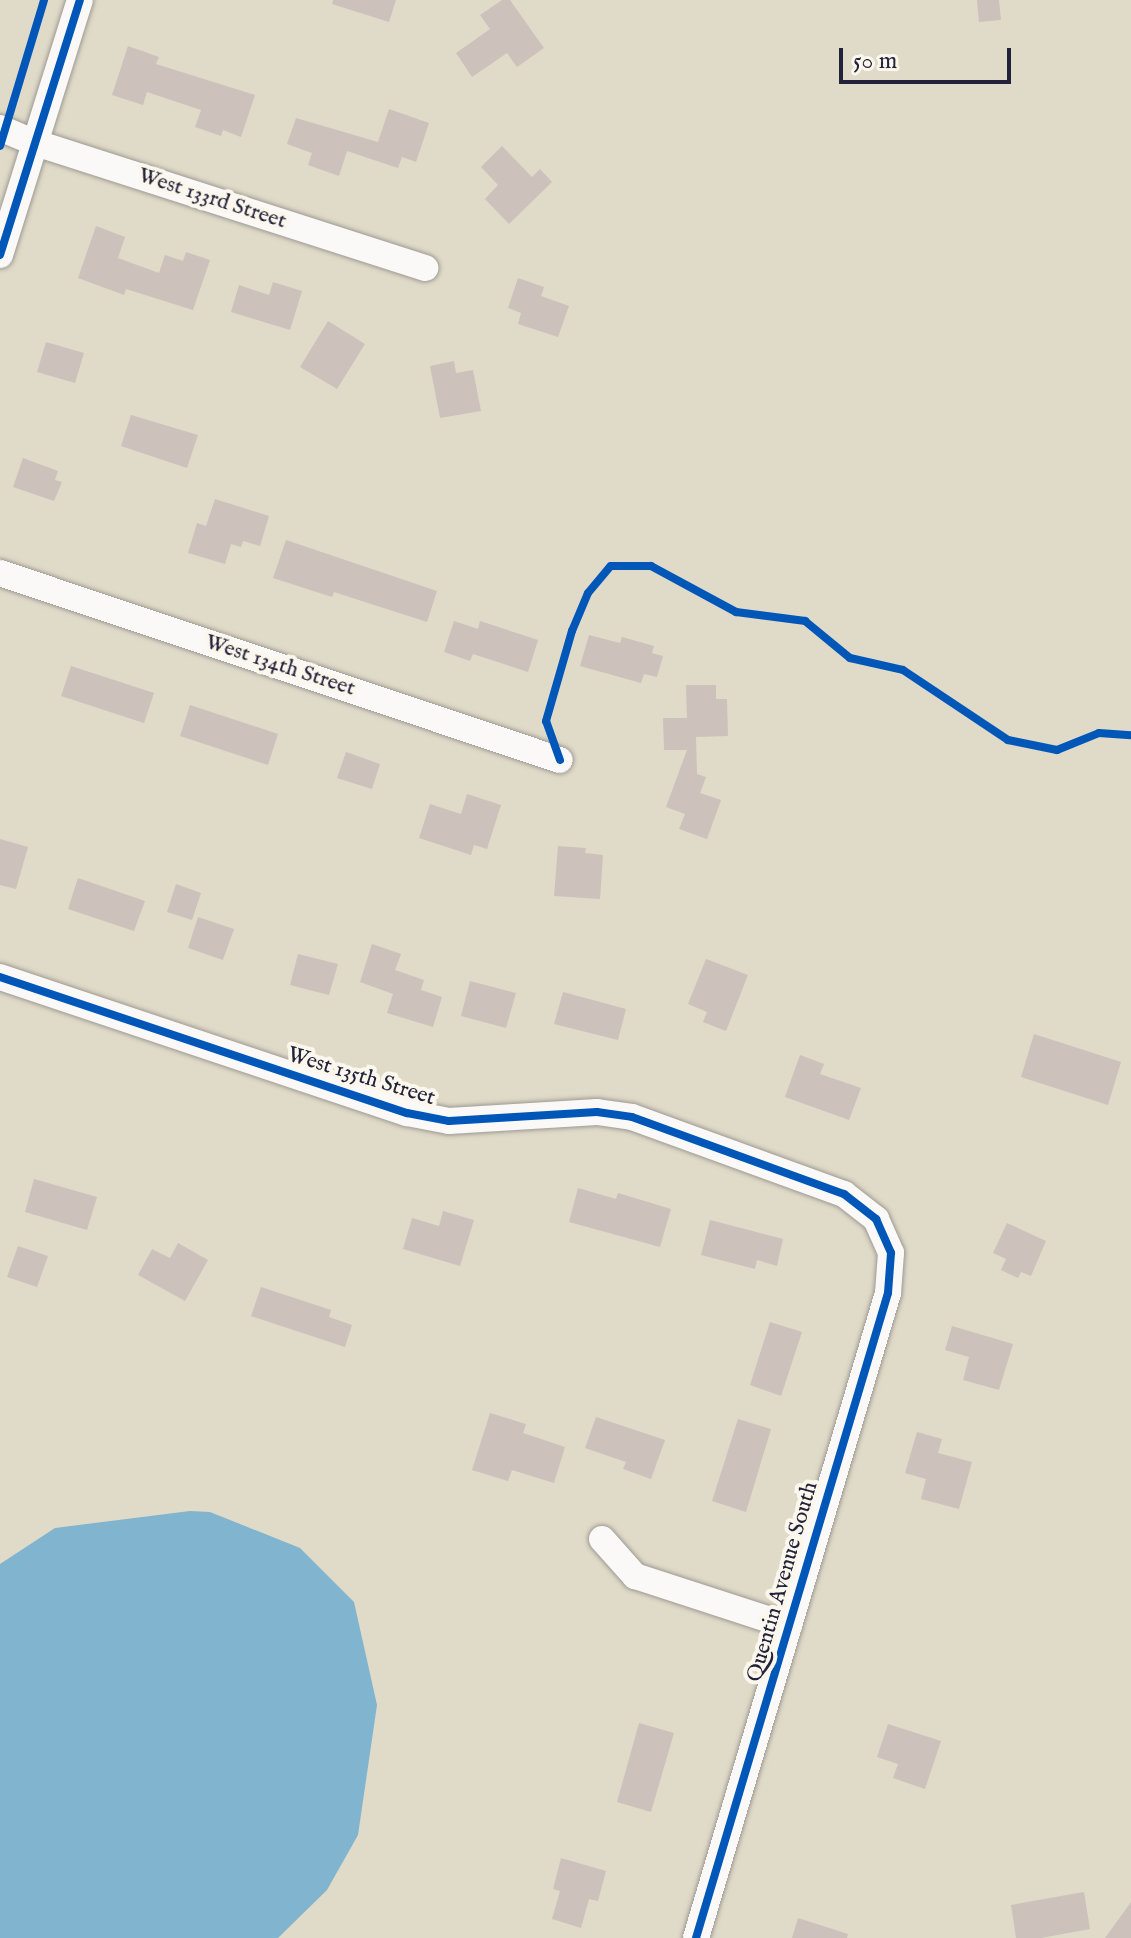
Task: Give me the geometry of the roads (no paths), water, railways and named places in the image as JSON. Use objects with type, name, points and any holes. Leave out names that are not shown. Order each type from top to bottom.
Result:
[{"type":"street","points":[[0,255],[80,0]]},
{"type":"street","name":"West 133rd Street","points":[[0,128],[36,143],[425,268]]},
{"type":"street","name":"West 134th Street","points":[[0,573],[560,760]]},
{"type":"street","name":"West 135th Street","points":[[0,977],[407,1113],[449,1121],[597,1112],[632,1117],[844,1194],[876,1219],[885,1235]]},
{"type":"street","name":"Quentin Avenue South","points":[[696,1938],[888,1293],[892,1271],[885,1235]]},
{"type":"street","points":[[602,1539],[635,1576],[789,1626]]},
{"type":"water","points":[[190,1511],[210,1512],[300,1548],[354,1602],[377,1705],[358,1835],[327,1890],[278,1938],[0,1938],[0,1564],[55,1528]]}]
